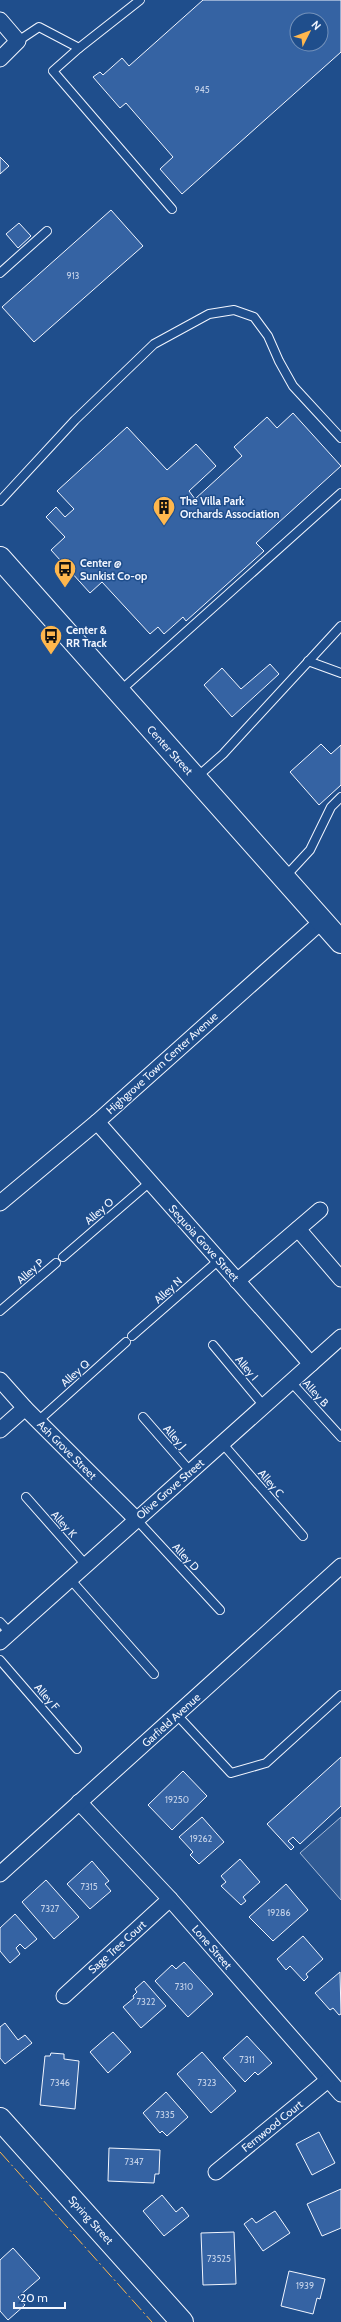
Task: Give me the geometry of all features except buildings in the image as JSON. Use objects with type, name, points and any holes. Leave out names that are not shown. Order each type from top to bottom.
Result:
[{"type":"main road","name":"Center Street","points":[[0,558],[341,942]]},
{"type":"main road","name":"Spring Street","points":[[0,2119],[182,2322]]},
{"type":"street","points":[[0,20],[18,42],[0,59]]},
{"type":"street","name":"Highgrove Town Center Avenue","points":[[0,1203],[97,1122],[322,921]]},
{"type":"street","name":"Sequoia Grove Street","points":[[97,1122],[311,1364]]},
{"type":"street","points":[[237,1280],[320,1210]]},
{"type":"street","points":[[298,1229],[341,1279]]},
{"type":"street","name":"Olive Grove Street","points":[[3,1632],[70,1579],[341,1337]]},
{"type":"street","name":"Ash Grove Street","points":[[0,1380],[25,1408],[136,1519]]},
{"type":"street","points":[[0,1430],[25,1408]]},
{"type":"street","name":"Garfield Avenue","points":[[0,1874],[341,1566]]},
{"type":"street","name":"Lone Street","points":[[80,1802],[170,1899],[341,2094]]},
{"type":"street","name":"Sage Tree Court","points":[[64,1996],[170,1899]]},
{"type":"street","name":"Fernwood Court","points":[[216,2172],[328,2080]]},
{"type":"lane","points":[[140,0],[79,48],[53,71],[172,209]]},
{"type":"lane","points":[[18,42],[39,27],[79,48]]},
{"type":"lane","points":[[0,273],[47,231]]},
{"type":"lane","points":[[0,501],[75,420],[154,344],[209,314],[234,310],[254,317],[268,336],[279,361],[293,386],[341,438]]},
{"type":"lane","points":[[119,692],[341,493]]},
{"type":"lane","points":[[195,778],[231,744],[341,626]]},
{"type":"lane","points":[[308,661],[341,673]]},
{"type":"lane","points":[[284,878],[310,850],[331,807],[341,797]]},
{"type":"lane","name":"Alley O","points":[[63,1257],[150,1182]]},
{"type":"lane","name":"Alley N","points":[[129,1339],[219,1260]]},
{"type":"lane","name":"Alley P","points":[[0,1311],[56,1263]]},
{"type":"lane","name":"Alley Q","points":[[38,1421],[129,1339]]},
{"type":"lane","name":"Alley I","points":[[212,1345],[264,1406]]},
{"type":"lane","name":"Alley B","points":[[291,1382],[341,1437]]},
{"type":"lane","name":"Alley J","points":[[143,1418],[190,1471]]},
{"type":"lane","name":"Alley C","points":[[222,1444],[303,1536]]},
{"type":"lane","name":"Alley K","points":[[26,1497],[86,1564]]},
{"type":"lane","name":"Alley D","points":[[136,1519],[220,1610]]},
{"type":"lane","points":[[70,1579],[154,1674]]},
{"type":"lane","name":"Alley F","points":[[0,1660],[77,1749]]},
{"type":"lane","points":[[177,1715],[231,1773],[266,1763],[341,1695]]},
{"type":"shaded area","points":[[341,1817],[341,1900],[300,1853]]},
{"type":"power","points":[[0,2152],[152,2322]]},
{"type":"place","name":"The Villa Park Orchards Association","points":[[164,526]]},
{"type":"place","name":"Center @ Sunkist Co-op","points":[[65,588]]},
{"type":"place","name":"Center & RR Track","points":[[51,656]]}]
